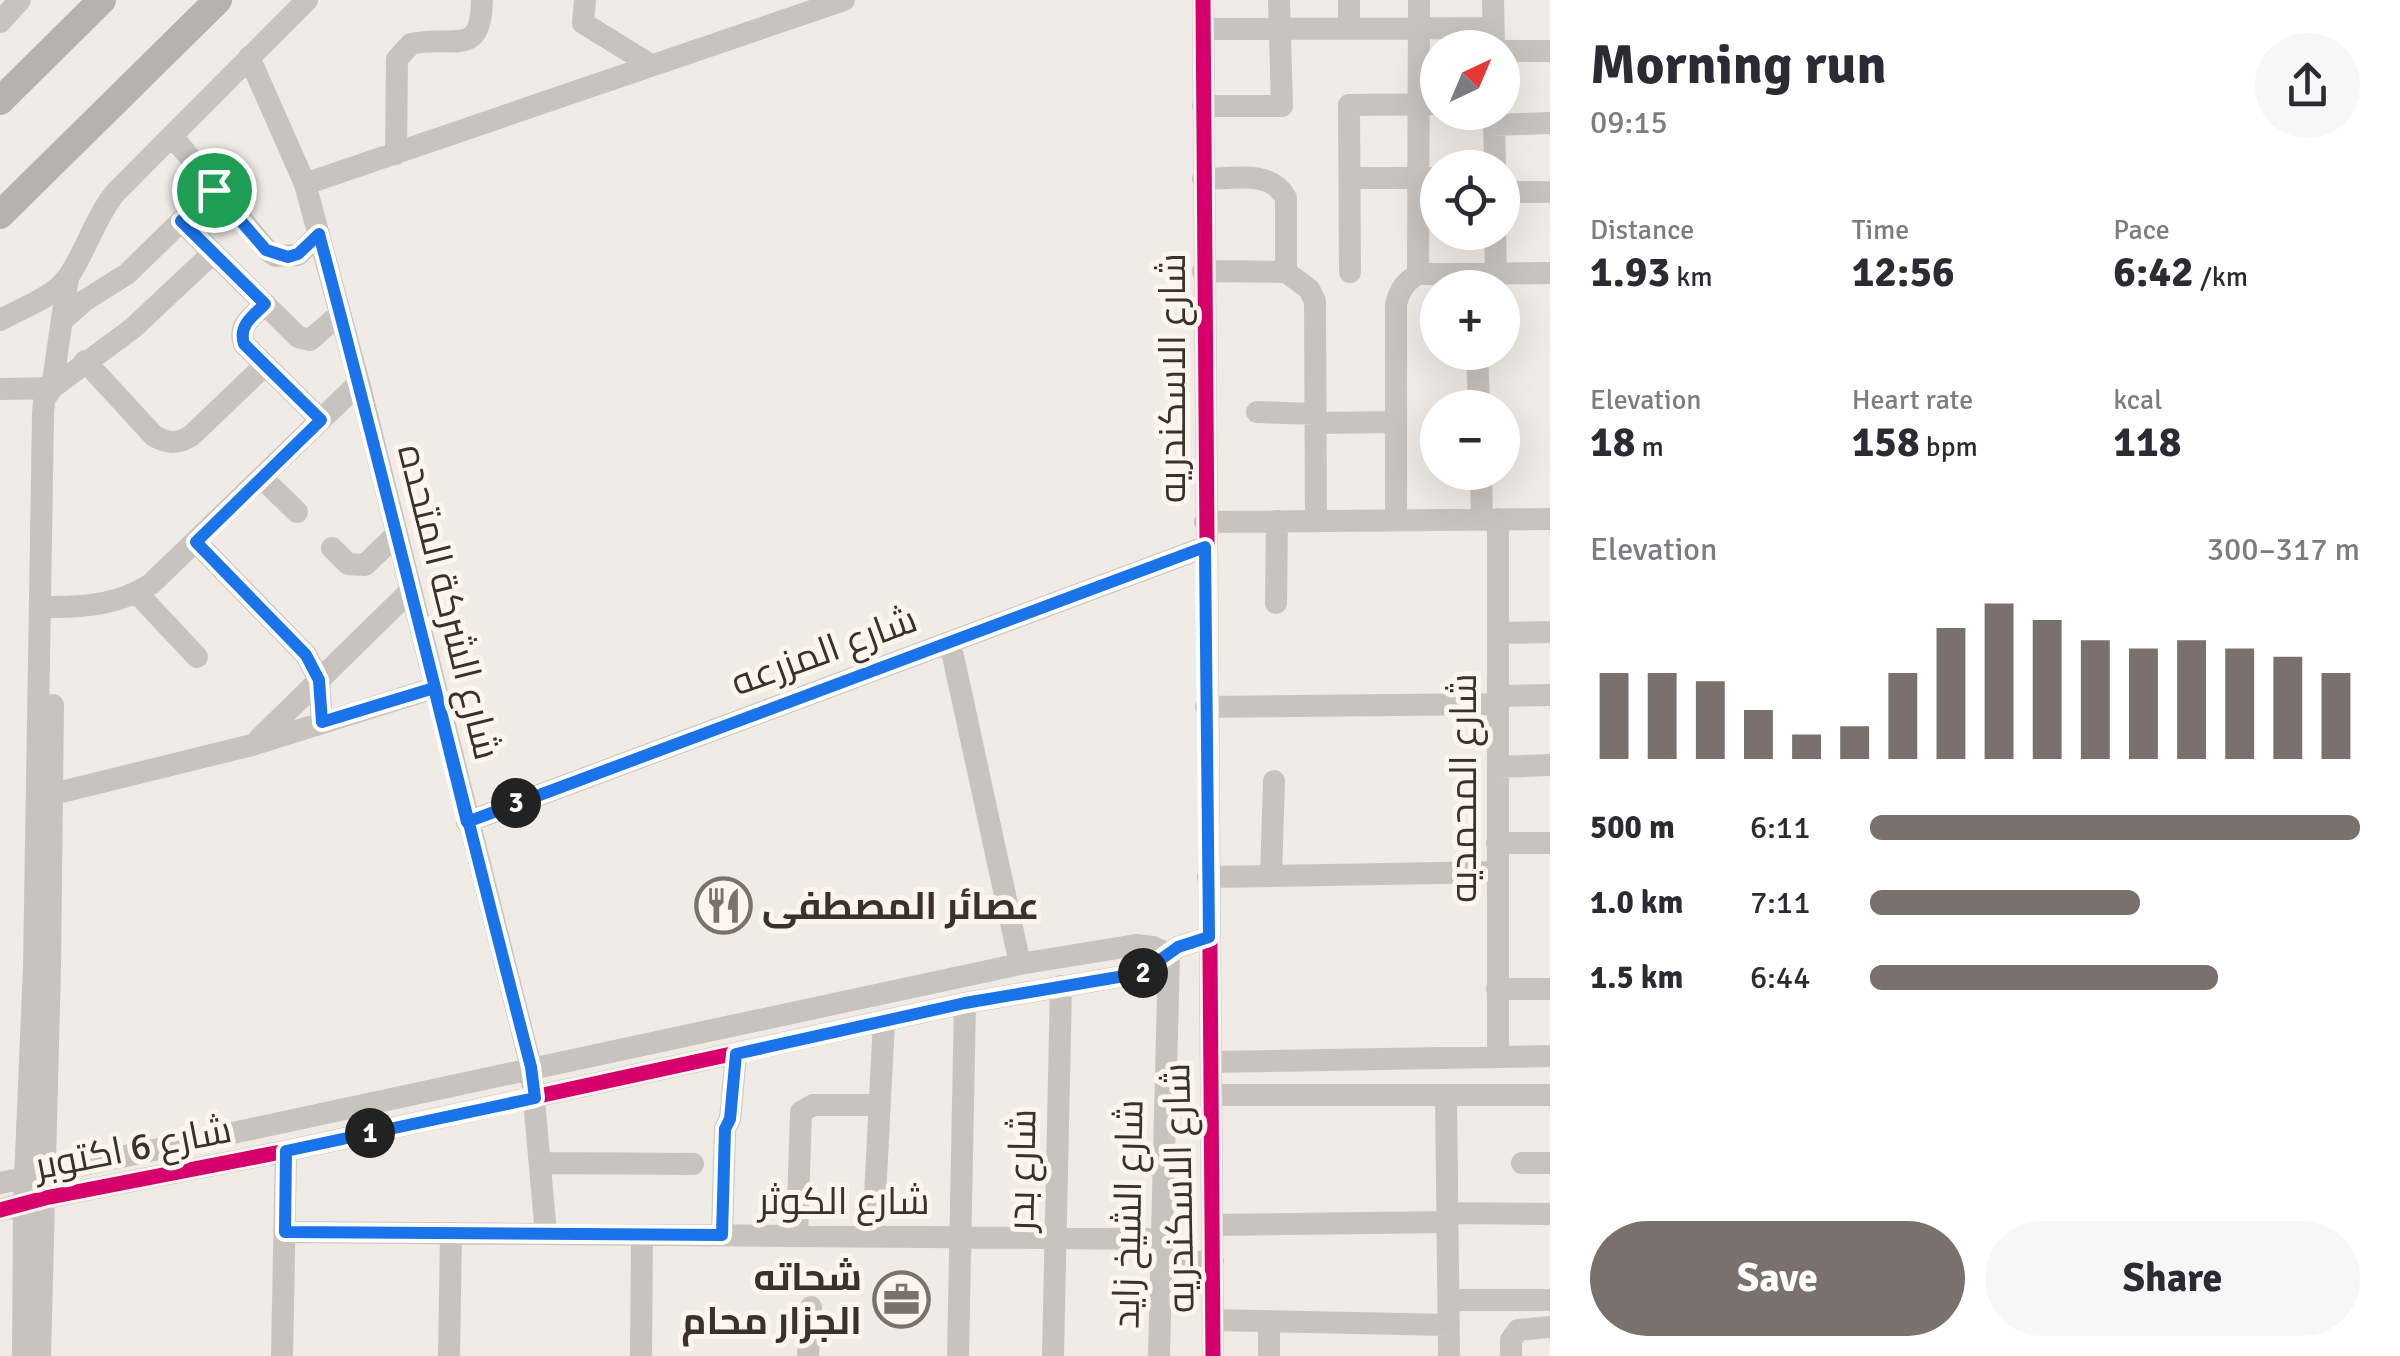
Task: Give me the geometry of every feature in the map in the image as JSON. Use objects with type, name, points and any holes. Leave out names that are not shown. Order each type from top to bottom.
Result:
[{"type":"main road","points":[[0,101],[102,0]]},
{"type":"main road","points":[[0,214],[218,0]]},
{"type":"street","points":[[0,320],[68,278],[109,201],[307,0]]},
{"type":"street","points":[[396,154],[397,59],[410,44],[470,38],[482,24],[482,0]]},
{"type":"street","points":[[584,0],[584,23],[651,65]]},
{"type":"street","points":[[305,184],[844,0]]},
{"type":"street","name":"شارع الاسكندريه","points":[[1203,0],[1213,1356]]},
{"type":"street","points":[[1203,106],[1282,106],[1279,0]]},
{"type":"street","points":[[1349,0],[1349,28]]},
{"type":"street","points":[[1418,0],[1420,43]]},
{"type":"street","points":[[1493,0],[1494,30]]},
{"type":"street","points":[[0,22],[18,1]]},
{"type":"street","points":[[1204,28],[1433,30]]},
{"type":"street","points":[[1520,51],[1550,50]]},
{"type":"street","name":"شارع الشركة المتحده","points":[[249,57],[305,184],[359,383],[531,1067],[546,1234]]},
{"type":"street","points":[[1350,272],[1349,105],[1420,104]]},
{"type":"street","points":[[1520,121],[1550,123]]},
{"type":"street","points":[[172,136],[266,250],[276,256],[298,254],[319,234]]},
{"type":"street","points":[[1203,179],[1262,178],[1280,188],[1286,198],[1286,272]]},
{"type":"street","points":[[1350,178],[1420,178]]},
{"type":"street","points":[[64,320],[84,301],[126,274],[214,190]]},
{"type":"street","points":[[1520,192],[1550,192]]},
{"type":"street","points":[[181,221],[304,340],[316,337],[340,314]]},
{"type":"street","points":[[1396,520],[1396,304],[1399,291],[1418,274],[1420,250]]},
{"type":"street","points":[[35,1174],[34,967],[44,400],[52,388],[85,361],[133,328],[214,252]]},
{"type":"street","points":[[1203,271],[1286,272],[1308,289],[1315,302],[1316,521]]},
{"type":"street","points":[[1520,275],[1550,273]]},
{"type":"street","points":[[23,1356],[54,794],[52,606],[58,413],[52,388],[68,278]]},
{"type":"street","points":[[265,304],[242,331],[244,344],[321,420]]},
{"type":"street","points":[[85,361],[154,436],[166,442],[180,442],[191,436],[265,365]]},
{"type":"street","points":[[52,606],[89,607],[137,592],[165,573],[359,383]]},
{"type":"street","points":[[0,388],[52,388]]},
{"type":"street","points":[[1256,412],[1396,422]]},
{"type":"street","points":[[262,478],[297,512]]},
{"type":"street","name":"شارع المحمديه","points":[[1484,490],[1498,633],[1498,1056]]},
{"type":"street","points":[[1205,522],[1550,519]]},
{"type":"street","points":[[1276,603],[1277,521]]},
{"type":"street","points":[[332,548],[348,564],[365,565],[396,536]]},
{"type":"street","points":[[196,542],[306,655],[319,680],[322,722]]},
{"type":"street","name":"شارع المزرعه","points":[[467,822],[1205,547]]},
{"type":"street","points":[[252,745],[410,591]]},
{"type":"street","points":[[137,592],[197,657]]},
{"type":"street","points":[[1498,633],[1550,632]]},
{"type":"street","points":[[950,642],[1020,964]]},
{"type":"street","points":[[54,794],[252,745],[434,688]]},
{"type":"street","points":[[1206,707],[1498,700],[1550,695]]},
{"type":"street","points":[[1498,766],[1550,765]]},
{"type":"street","points":[[1270,876],[1274,781]]},
{"type":"street","points":[[1498,844],[1550,843]]},
{"type":"street","points":[[1208,877],[1498,872]]},
{"type":"street","name":"شارع 6 اكتوبر","points":[[0,1210],[965,1003],[1142,973],[1188,942],[1209,937]]},
{"type":"street","name":"شارع 6 اكتوبر","points":[[0,1182],[1020,964],[1136,945],[1169,954]]},
{"type":"street","name":"شارع الشيخ زايد","points":[[1159,1356],[1169,954]]},
{"type":"street","name":"شارع بدر","points":[[1053,1356],[1061,986]]},
{"type":"street","points":[[1498,989],[1550,989]]},
{"type":"street","points":[[958,1356],[965,1003]]},
{"type":"street","points":[[873,1236],[884,1021]]},
{"type":"street","points":[[722,1235],[725,1129],[730,1119],[736,1054]]},
{"type":"street","points":[[1211,1062],[1550,1056]]},
{"type":"street","points":[[1211,1095],[1550,1095]]},
{"type":"street","points":[[1446,1095],[1449,1356]]},
{"type":"street","points":[[797,1236],[801,1112],[812,1105],[879,1105]]},
{"type":"street","points":[[282,1356],[286,1151]]},
{"type":"street","points":[[540,1163],[694,1164]]},
{"type":"street","points":[[1522,1163],[1550,1163]]},
{"type":"street","points":[[34,1200],[40,1356]]},
{"type":"street","points":[[1213,1225],[1550,1214]]},
{"type":"street","name":"شارع الكوثر","points":[[285,1232],[1162,1239]]},
{"type":"street","points":[[449,1356],[451,1233]]},
{"type":"street","points":[[640,1356],[642,1235]]},
{"type":"street","points":[[1162,1264],[1213,1261]]},
{"type":"street","points":[[1448,1300],[1550,1300]]},
{"type":"street","points":[[808,1356],[810,1307]]},
{"type":"street","points":[[1213,1320],[1449,1325]]},
{"type":"street","points":[[1269,1322],[1269,1356]]},
{"type":"street","points":[[1511,1356],[1511,1340],[1518,1330],[1550,1328]]},
{"type":"cycle path","points":[[1203,0],[1213,1356]]},
{"type":"cycle path","points":[[0,1210],[965,1003],[1142,973],[1178,947],[1209,937]]},
{"type":"place","name":"عصائر المصطفى","points":[[723,906]]},
{"type":"place","name":"شحاته الجزار محام","points":[[901,1299]]},
{"type":"route","points":[[214,190],[181,221],[265,304],[245,324],[244,344],[321,420],[196,542],[306,655],[319,680],[322,722],[434,688],[467,822],[1205,547],[1209,937],[1178,947],[1142,973],[965,1003],[736,1054],[730,1119],[725,1129],[722,1235],[285,1232],[286,1151],[535,1098],[531,1067],[467,822],[359,383],[319,234],[298,254],[276,256],[266,250],[214,190]]}]
